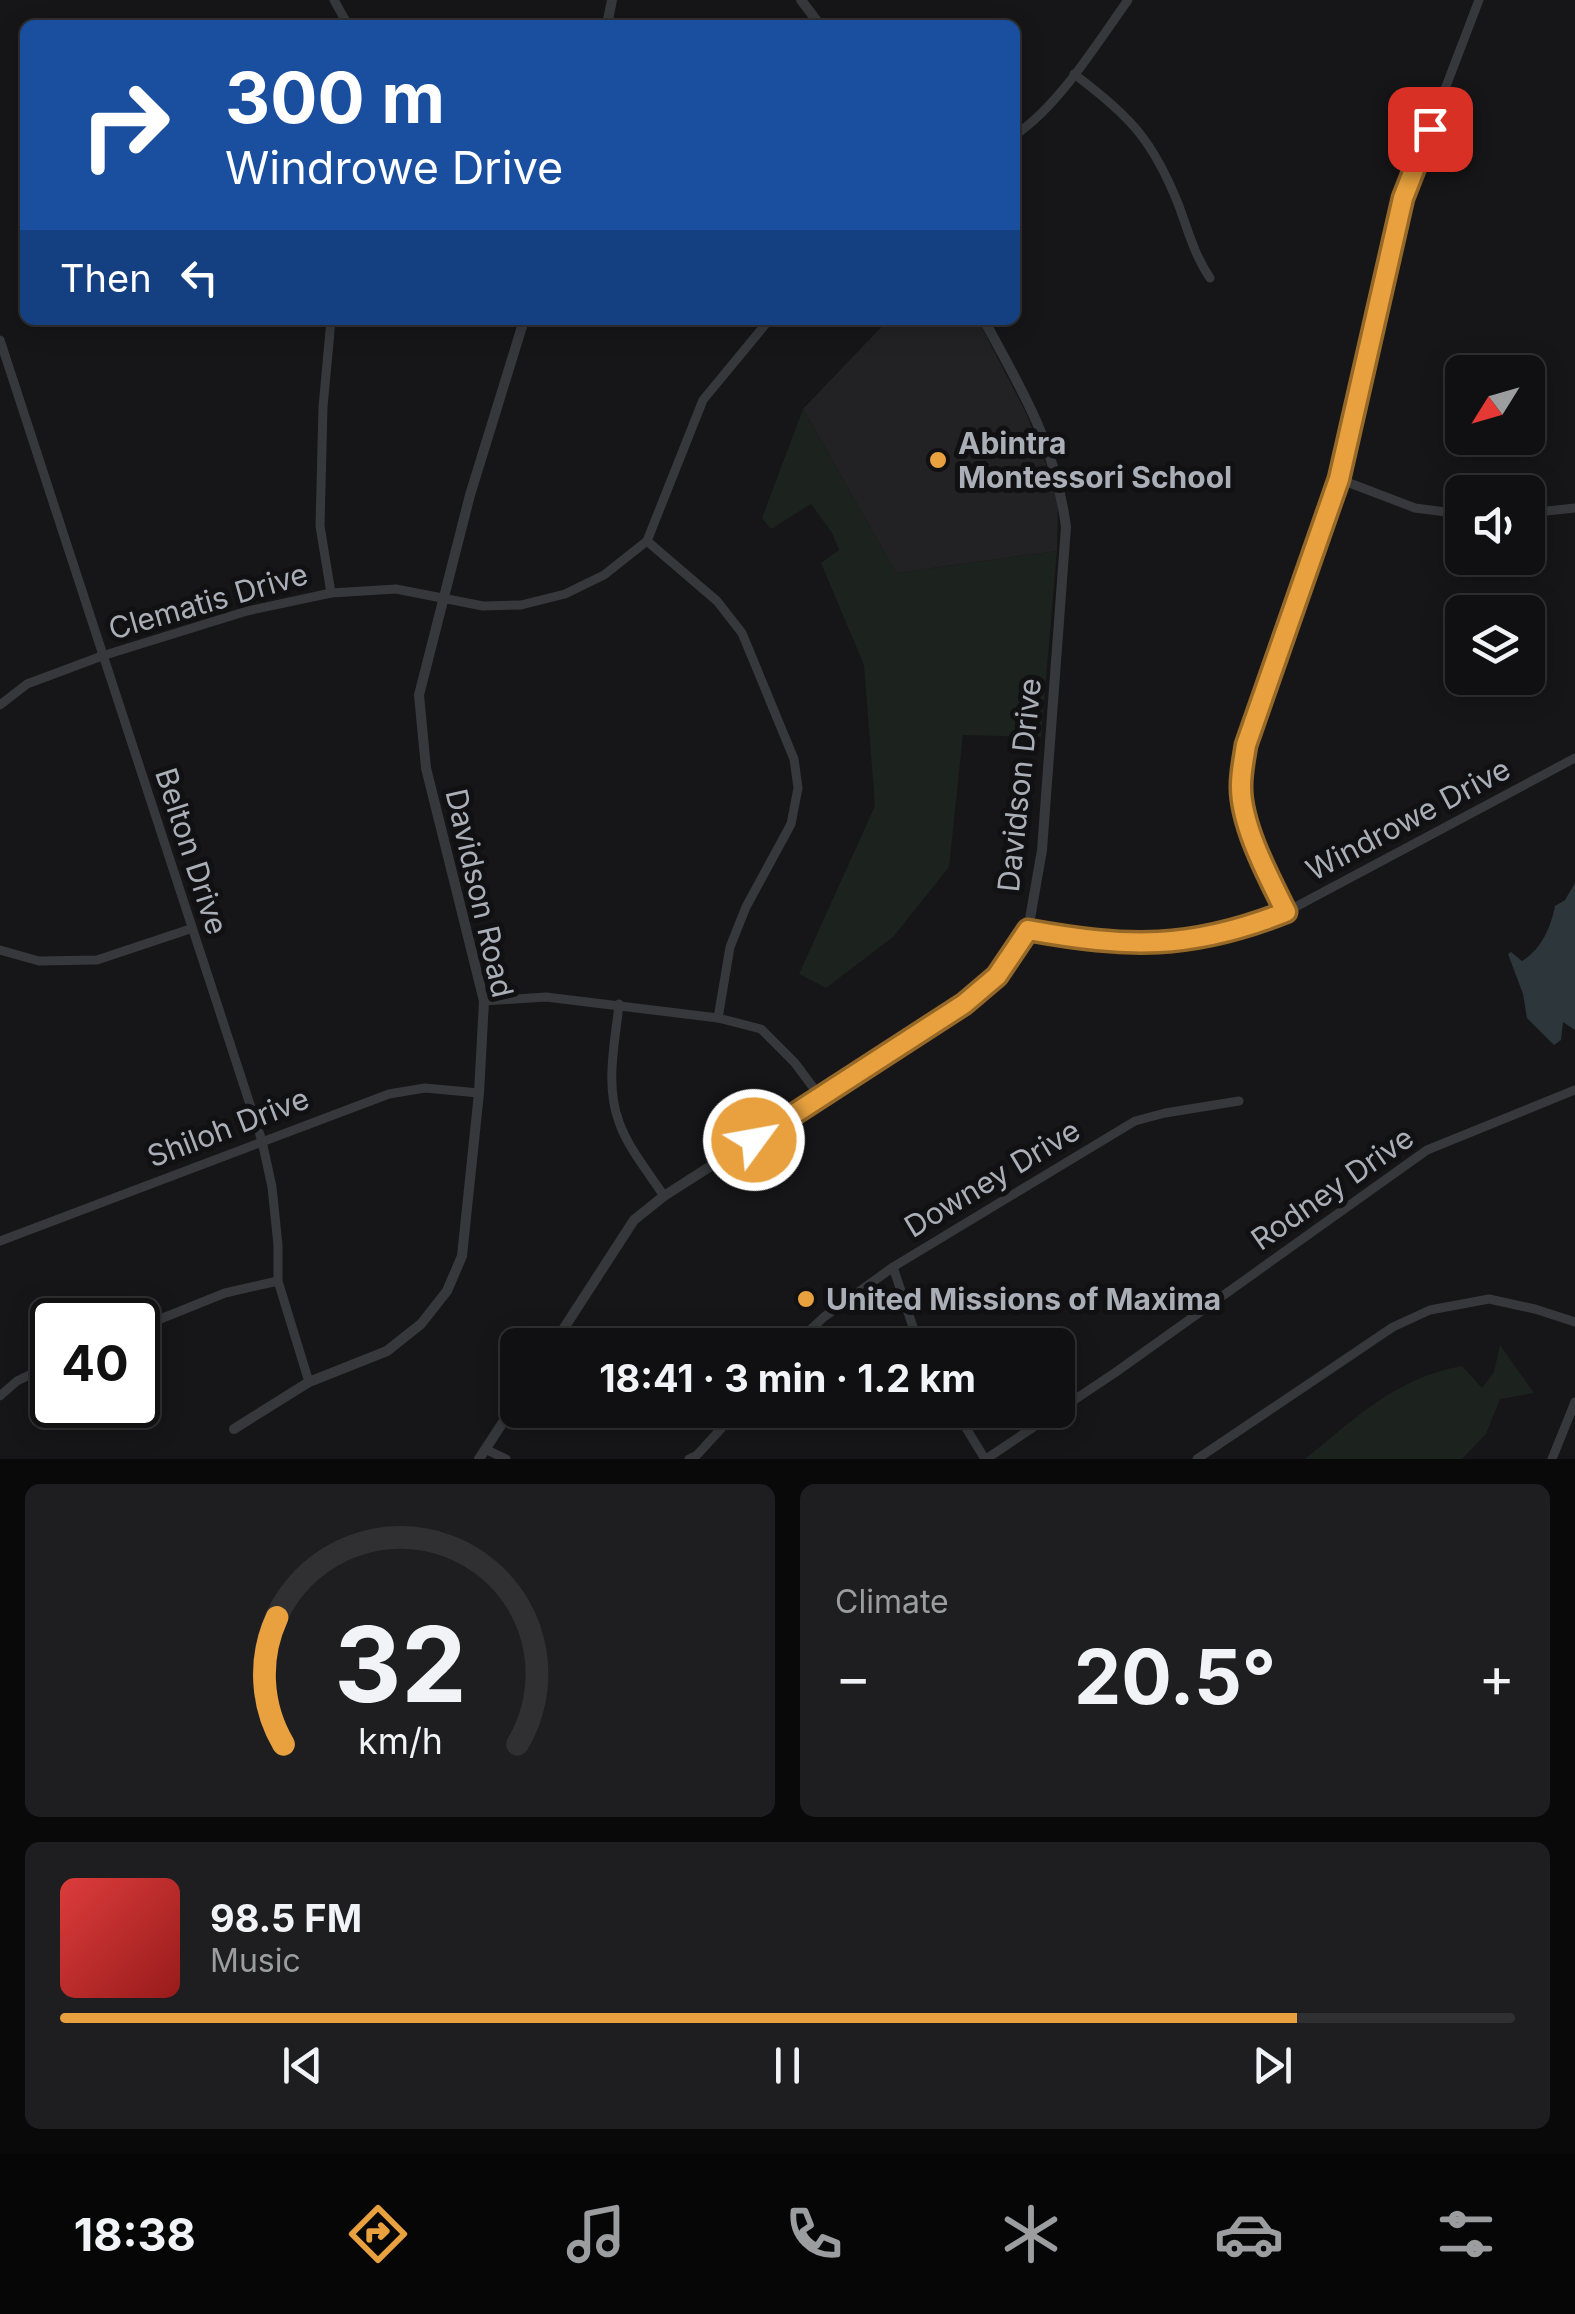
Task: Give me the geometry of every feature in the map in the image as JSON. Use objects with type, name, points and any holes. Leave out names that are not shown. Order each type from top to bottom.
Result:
[{"type":"street","points":[[1020,131],[1038,117],[1074,74],[1128,0]]},
{"type":"street","points":[[1286,912],[1252,834],[1240,785],[1246,745],[1339,479],[1403,198],[1479,0]]},
{"type":"street","points":[[1074,74],[1116,106],[1144,136],[1210,278]]},
{"type":"street","points":[[331,325],[320,526],[331,593]]},
{"type":"street","name":"Davidson Road","points":[[234,1429],[309,1382],[386,1350],[421,1324],[447,1291],[462,1256],[484,1001],[434,803],[421,736],[419,695],[470,495],[522,325]]},
{"type":"street","name":"Clematis Drive","points":[[0,705],[27,684],[247,611],[331,593],[396,589],[483,606],[521,605],[548,599],[604,574],[646,541],[703,400],[765,325]]},
{"type":"street","name":"Davidson Drive","points":[[563,1328],[634,1220],[664,1196],[964,1004],[997,976],[1028,930],[1042,850],[1066,527],[1060,485],[1047,442],[987,325]]},
{"type":"street","name":"Belton Drive","points":[[0,340],[262,1141],[272,1187],[278,1281],[309,1382]]},
{"type":"street","points":[[1339,479],[1415,508],[1445,512]]},
{"type":"street","points":[[1545,511],[1575,508]]},
{"type":"street","points":[[646,541],[718,601],[742,633],[794,759],[798,788],[791,824],[746,907],[730,947],[718,1018]]},
{"type":"street","name":"Windrowe Drive","points":[[1028,930],[1091,941],[1156,944],[1201,940],[1243,929],[1286,912],[1575,758]]},
{"type":"street","points":[[0,950],[39,961],[97,960],[190,928]]},
{"type":"street","points":[[484,1001],[546,997],[619,1004],[718,1018],[761,1029],[795,1063],[820,1098]]},
{"type":"street","points":[[619,1004],[612,1075],[619,1124],[664,1196]]},
{"type":"street","name":"Shiloh Drive","points":[[0,1241],[389,1094],[426,1088],[479,1093]]},
{"type":"street","name":"Rodney Drive","points":[[986,1459],[1116,1372],[1427,1150],[1575,1090]]},
{"type":"street","name":"Downey Drive","points":[[812,1328],[893,1267],[1136,1122],[1239,1100]]},
{"type":"street","points":[[893,1267],[913,1328]]},
{"type":"street","points":[[160,1319],[225,1293],[278,1281]]},
{"type":"street","points":[[1198,1459],[1393,1327],[1430,1310],[1488,1299],[1575,1322]]},
{"type":"street","points":[[0,1396],[30,1375]]},
{"type":"street","points":[[1552,1459],[1575,1402]]},
{"type":"street","points":[[500,1426],[482,1454],[506,1459]]},
{"type":"street","points":[[688,1459],[697,1455],[722,1428]]},
{"type":"street","points":[[966,1428],[986,1459]]},
{"type":"shaded area","points":[[883,325],[981,325],[1027,415],[1058,496],[1057,551],[896,573],[803,409]]},
{"type":"shaded area","points":[[803,409],[896,573],[1057,551],[1041,737],[963,735],[949,867],[893,937],[826,988],[799,974],[875,806],[864,665],[821,563],[839,550],[811,504],[771,529],[762,518]]},
{"type":"shaded area","points":[[1575,883],[1575,1030],[1563,1022],[1561,1040],[1554,1045],[1527,1018],[1508,954],[1511,952],[1522,961],[1535,951],[1548,930],[1555,906],[1565,900]]},
{"type":"shaded area","points":[[1500,1345],[1534,1393],[1500,1399],[1486,1434],[1462,1459],[1305,1459],[1359,1415],[1416,1380],[1462,1366],[1482,1388],[1494,1372]]},
{"type":"place","name":"Abintra Montessori School","points":[[938,460]]},
{"type":"place","name":"United Missions of Maxima","points":[[806,1299]]},
{"type":"route","points":[[754,1140],[964,1004],[997,976],[1028,930],[1091,941],[1156,944],[1201,940],[1286,912],[1266,872],[1242,800],[1240,785],[1246,745],[1339,479],[1403,198],[1430,129]]}]
